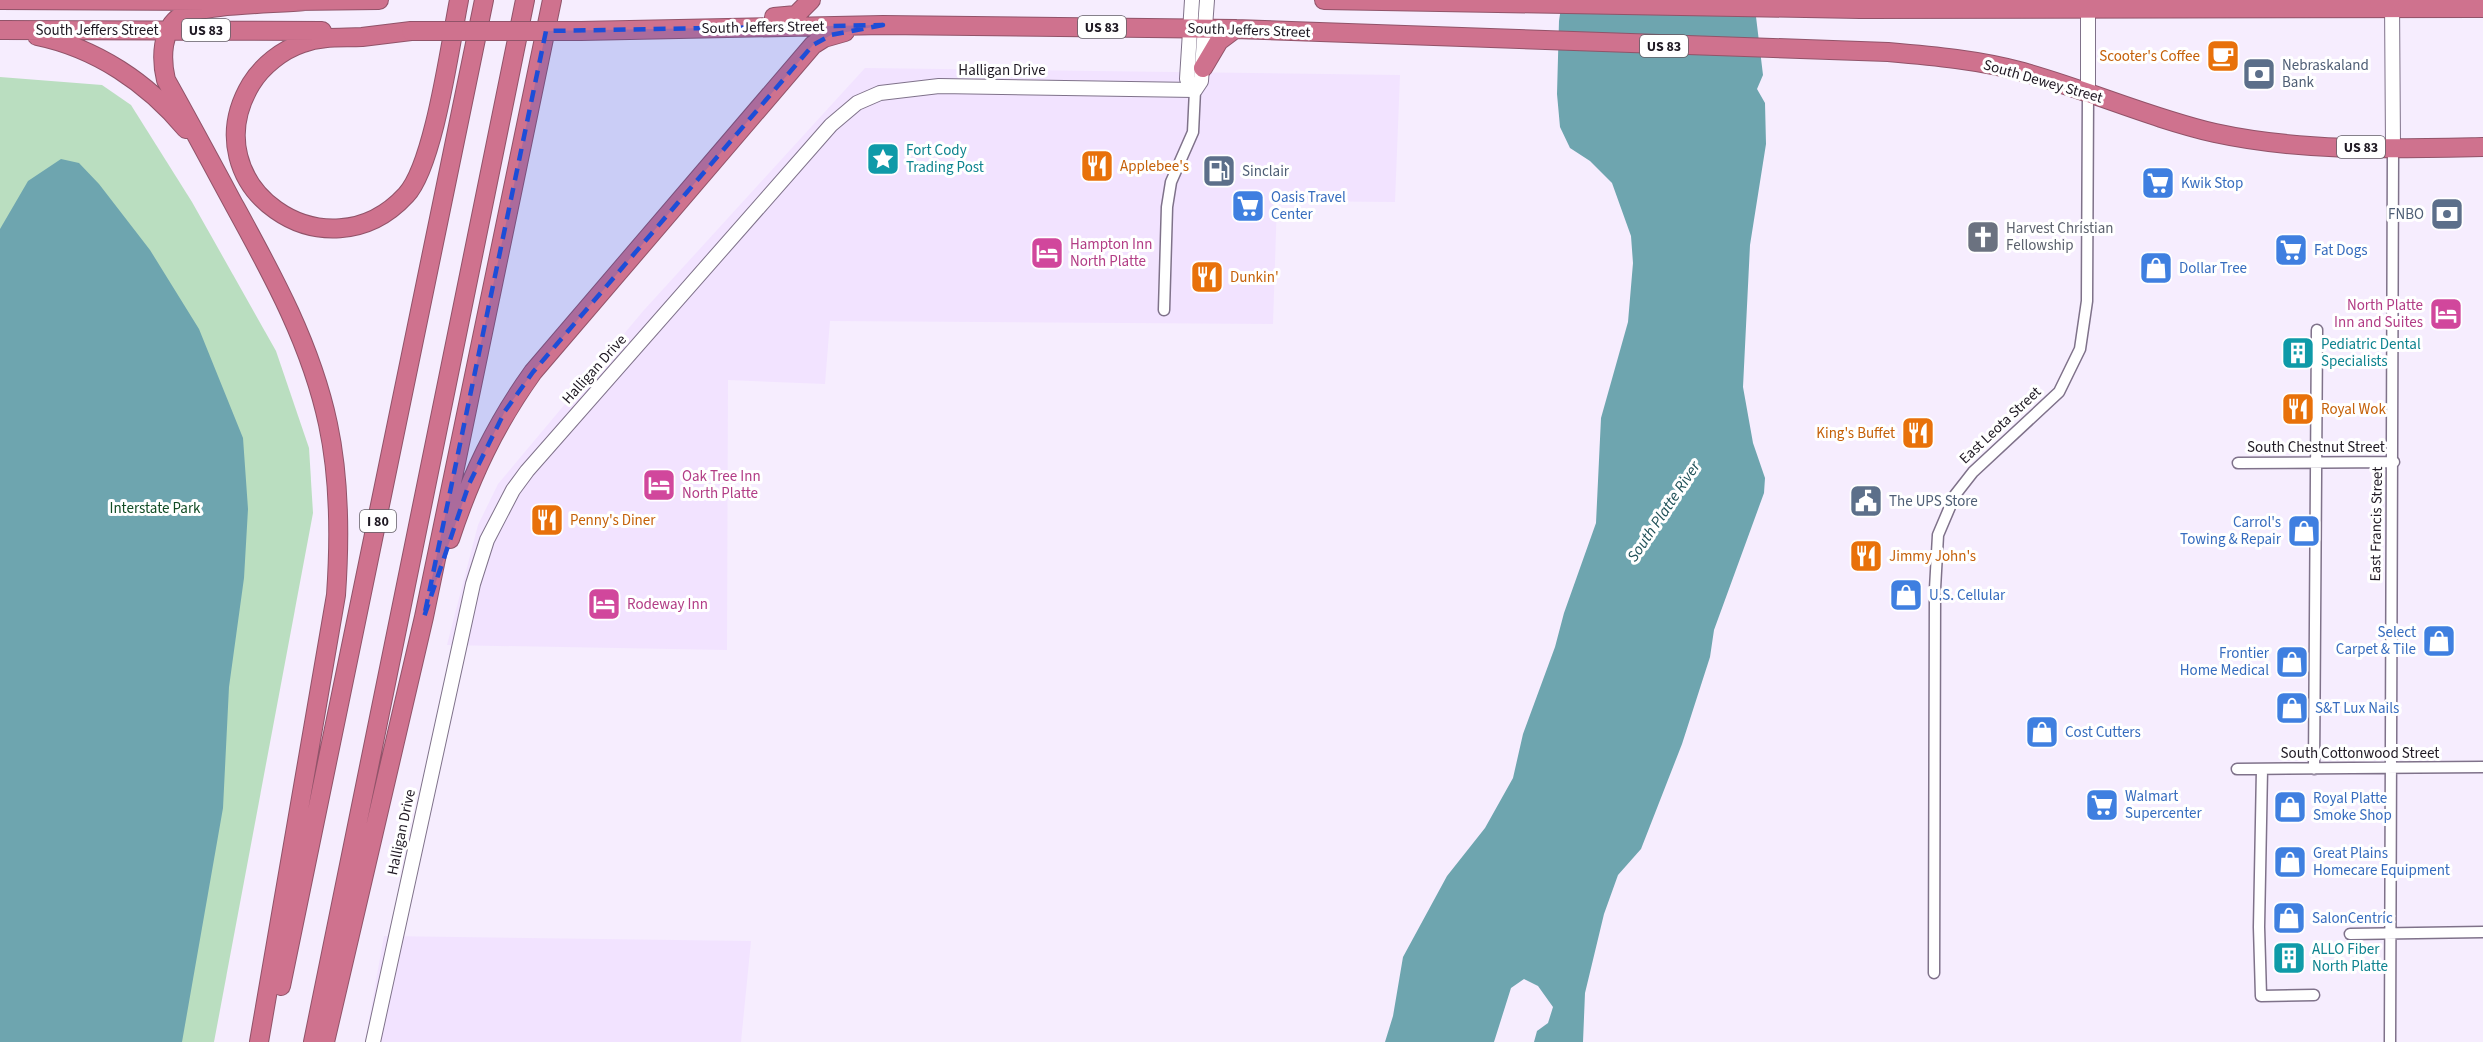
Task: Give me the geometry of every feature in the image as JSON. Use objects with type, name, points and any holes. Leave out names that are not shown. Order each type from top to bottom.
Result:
[{"type":"highway","name":"South Jeffers Street","points":[[0,0],[304,2],[379,0]]},
{"type":"highway","points":[[411,31],[304,42],[285,51],[256,76],[244,96],[239,113],[236,129],[237,147],[248,179],[258,195],[282,216],[300,224],[336,229],[368,221],[407,195],[418,177],[428,149],[459,0]]},
{"type":"highway","name":"I 80","points":[[269,1042],[484,0]]},
{"type":"highway","name":"I 80","points":[[313,1042],[525,0]]},
{"type":"highway","points":[[325,1042],[424,617],[552,0]]},
{"type":"highway","points":[[678,28],[711,20],[796,15],[811,0]]},
{"type":"highway","points":[[1324,0],[1794,9],[2088,4],[2392,3],[2483,8]]},
{"type":"highway","points":[[259,1042],[336,595],[339,558],[337,486],[328,423],[299,332],[278,285],[166,80],[163,54],[169,29],[180,17],[192,12],[304,2]]},
{"type":"highway","name":"South Jeffers Street","points":[[0,30],[581,31],[883,25],[1196,28],[1527,41]]},
{"type":"highway","points":[[424,617],[469,484],[505,411],[534,372],[813,45],[831,35],[883,25]]},
{"type":"highway","points":[[1203,68],[1219,41],[1235,29]]},
{"type":"highway","points":[[0,30],[46,38],[109,63],[153,95],[203,148]]},
{"type":"highway","name":"South Dewey Street","points":[[1527,41],[1888,52],[1949,57],[2025,72],[2188,126],[2240,137],[2315,146],[2483,147]]},
{"type":"street","points":[[1164,310],[1167,207],[1171,182],[1193,132],[1195,90],[1201,81],[1203,68],[1192,0]]},
{"type":"street","points":[[1195,90],[1187,79],[1196,28],[1207,0]]},
{"type":"street","name":"East Francis Street","points":[[2390,1042],[2394,462],[2392,3]]},
{"type":"street","name":"East Leota Street","points":[[1934,973],[1935,589],[1938,535],[1947,508],[1964,481],[2059,392],[2080,349],[2086,320],[2087,290],[2088,4]]},
{"type":"street","name":"Halligan Drive","points":[[373,1042],[473,584],[487,540],[513,490],[562,429],[746,224],[831,124],[856,102],[880,93],[939,86],[1195,90]]},
{"type":"street","points":[[2314,769],[2317,330]]},
{"type":"street","name":"South Chestnut Street","points":[[2238,463],[2394,462]]},
{"type":"street","name":"South Cottonwood Street","points":[[2237,769],[2483,767]]},
{"type":"street","points":[[2262,769],[2259,927],[2262,996],[2314,994]]},
{"type":"street","points":[[2350,934],[2483,932]]},
{"type":"highlighted area","points":[[883,25],[831,35],[813,45],[533,372],[505,411],[469,484],[424,617],[546,31]]},
{"type":"shaded area","points":[[865,68],[1400,75],[1395,202],[1277,201],[1273,324],[830,321],[825,384],[728,380],[727,650],[447,645],[478,525],[498,484],[644,310]]},
{"type":"shaded area","points":[[384,936],[751,941],[741,1042],[365,1042]]},
{"type":"green space","name":"Interstate Park","points":[[0,77],[102,85],[131,105],[192,202],[276,351],[309,448],[313,513],[214,1042],[0,1042]]},
{"type":"water","name":"South Platte River","points":[[1562,0],[1754,0],[1763,75],[1757,89],[1765,103],[1766,144],[1750,245],[1743,387],[1753,443],[1765,478],[1764,493],[1714,630],[1710,657],[1682,744],[1641,849],[1618,875],[1604,914],[1585,993],[1583,1042],[1534,1042],[1537,1031],[1548,1023],[1553,1007],[1538,986],[1524,979],[1511,988],[1494,1042],[1385,1042],[1393,1016],[1403,957],[1447,876],[1485,828],[1513,778],[1523,734],[1596,523],[1601,418],[1628,322],[1633,263],[1631,236],[1612,183],[1590,161],[1570,148],[1560,127],[1557,94],[1559,21]]},
{"type":"water","name":"Interstate Park","points":[[61,159],[79,163],[99,184],[150,250],[199,329],[243,438],[248,509],[244,578],[229,687],[223,808],[182,1042],[0,1042],[0,229],[28,181]]},
{"type":"place","name":"Scooter's Coffee","points":[[2223,56]]},
{"type":"place","name":"Nebraskaland Bank","points":[[2259,74]]},
{"type":"place","name":"Fort Cody Trading Post","points":[[883,159]]},
{"type":"place","name":"Applebee's","points":[[1097,166]]},
{"type":"place","name":"Sinclair","points":[[1219,171]]},
{"type":"place","name":"Kwik Stop","points":[[2158,183]]},
{"type":"place","name":"Oasis Travel Center","points":[[1248,206]]},
{"type":"place","name":"FNBO","points":[[2447,214]]},
{"type":"place","name":"Harvest Christian Fellowship","points":[[1983,237]]},
{"type":"place","name":"Fat Dogs","points":[[2291,250]]},
{"type":"place","name":"Hampton Inn North Platte","points":[[1047,253]]},
{"type":"place","name":"Dollar Tree","points":[[2156,268]]},
{"type":"place","name":"Dunkin'","points":[[1207,277]]},
{"type":"place","name":"North Platte Inn and Suites","points":[[2446,314]]},
{"type":"place","name":"Pediatric Dental Specialists","points":[[2298,353]]},
{"type":"place","name":"Royal Wok","points":[[2298,409]]},
{"type":"place","name":"King's Buffet","points":[[1918,433]]},
{"type":"place","name":"Oak Tree Inn North Platte","points":[[659,485]]},
{"type":"place","name":"The UPS Store","points":[[1866,501]]},
{"type":"place","name":"Penny's Diner","points":[[547,520]]},
{"type":"place","name":"Carrol's Towing & Repair","points":[[2304,531]]},
{"type":"place","name":"Jimmy John's","points":[[1866,556]]},
{"type":"place","name":"U.S. Cellular","points":[[1906,595]]},
{"type":"place","name":"Rodeway Inn","points":[[604,604]]},
{"type":"place","name":"Select Carpet & Tile","points":[[2439,641]]},
{"type":"place","name":"Frontier Home Medical","points":[[2292,662]]},
{"type":"place","name":"S&T Lux Nails","points":[[2292,708]]},
{"type":"place","name":"Cost Cutters","points":[[2042,732]]},
{"type":"place","name":"Walmart Supercenter","points":[[2102,805]]},
{"type":"place","name":"Royal Platte Smoke Shop","points":[[2290,807]]},
{"type":"place","name":"Great Plains Homecare Equipment","points":[[2290,862]]},
{"type":"place","name":"SalonCentric","points":[[2289,918]]},
{"type":"place","name":"ALLO Fiber North Platte","points":[[2289,958]]}]
